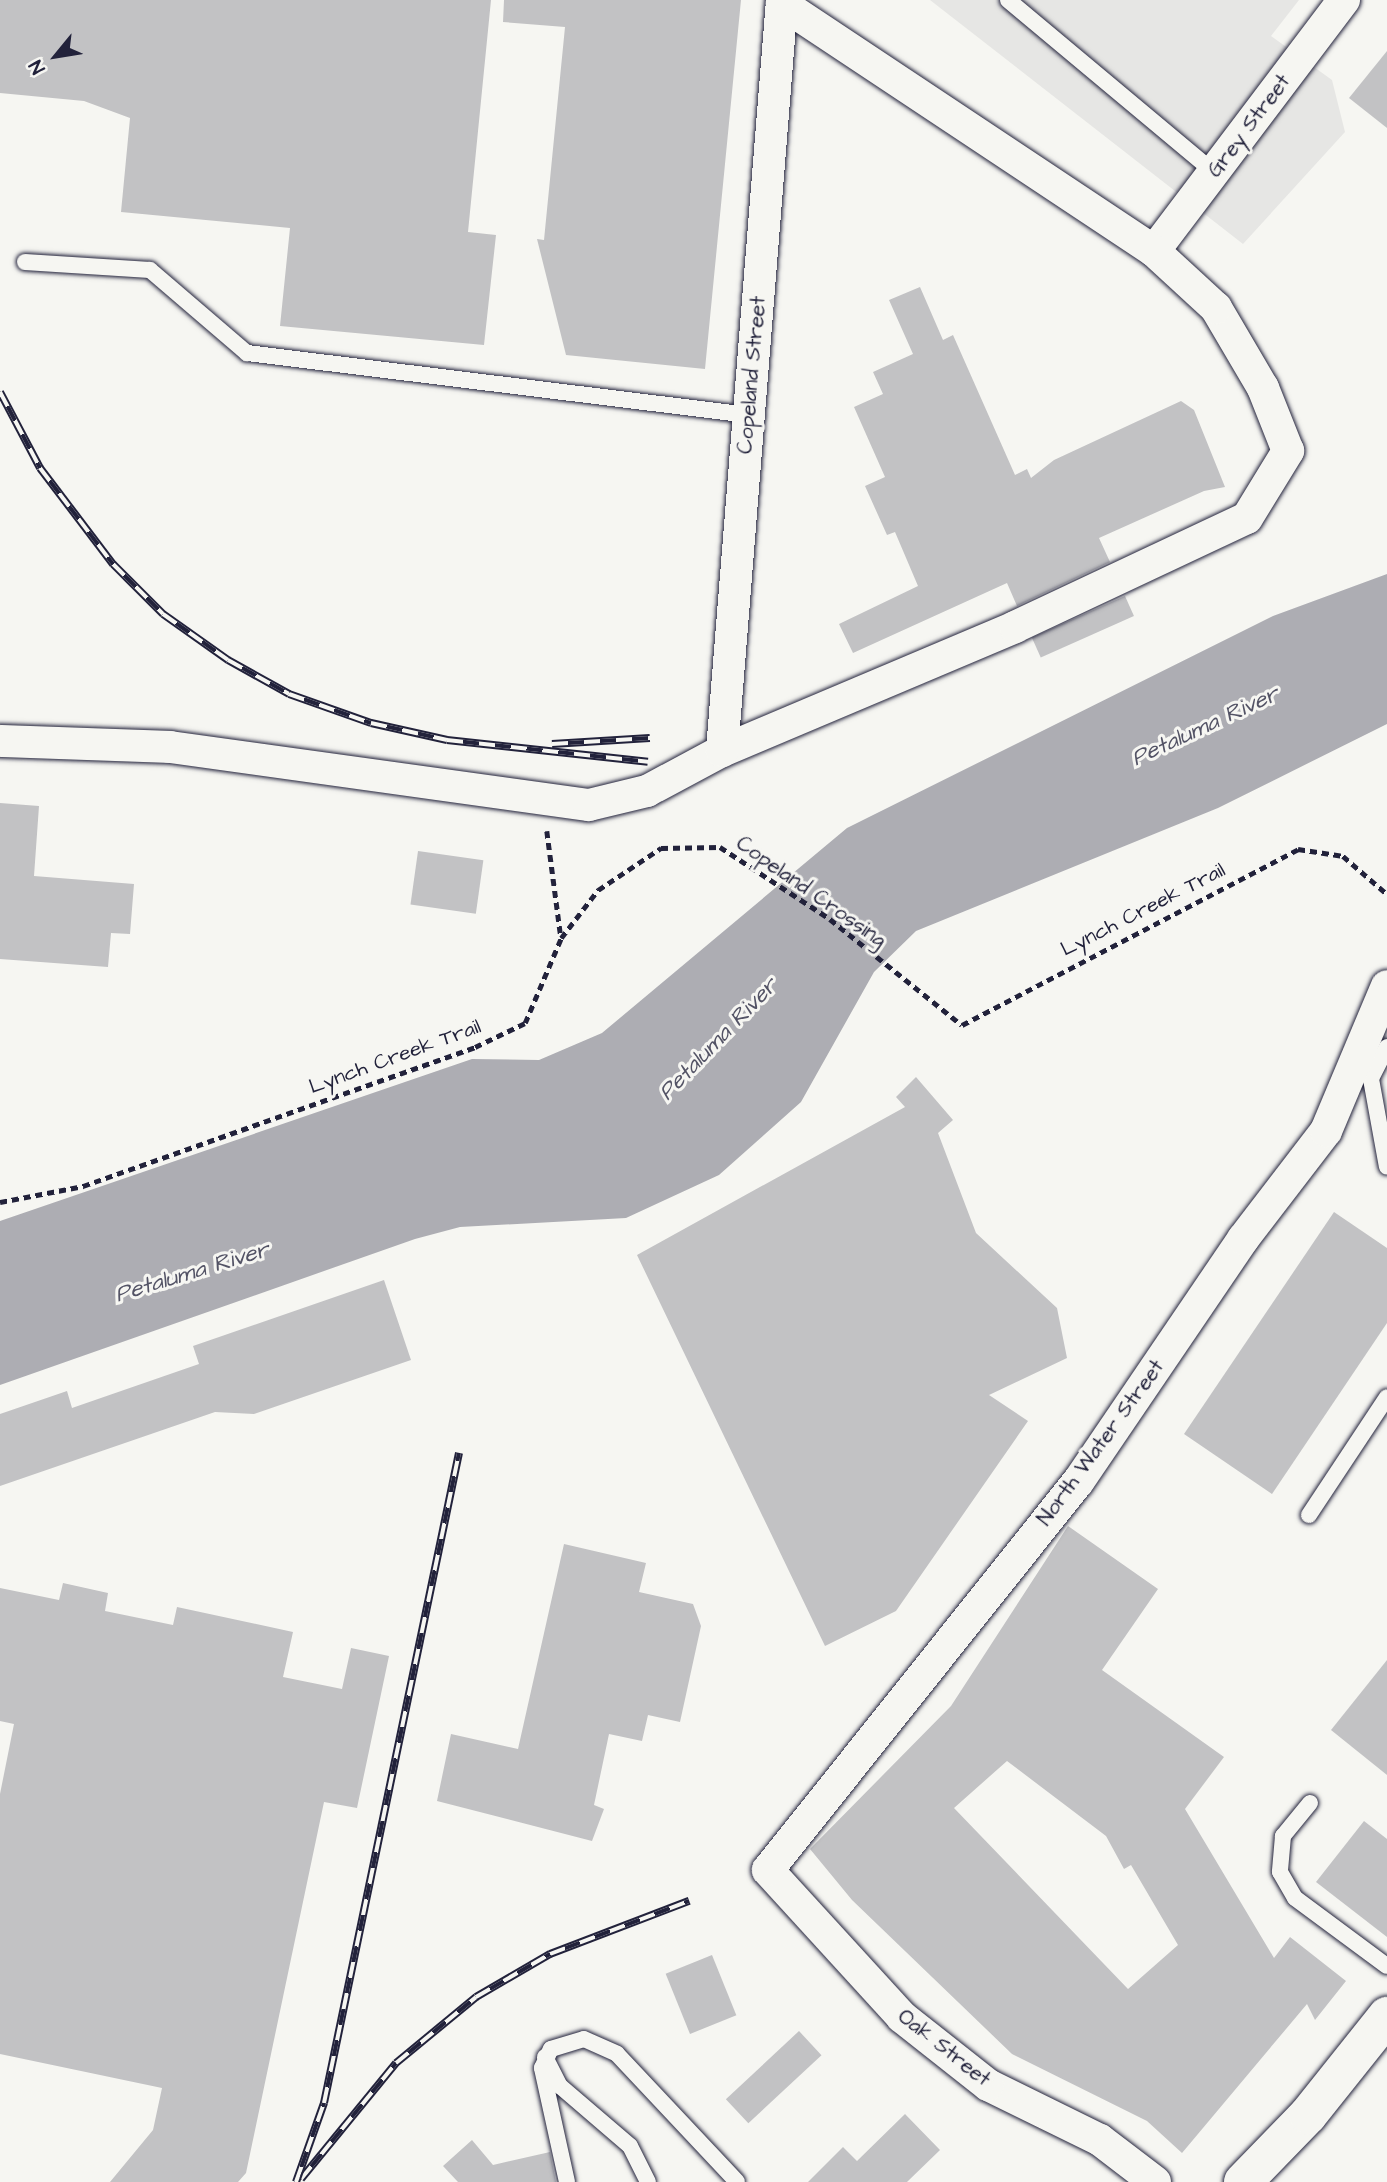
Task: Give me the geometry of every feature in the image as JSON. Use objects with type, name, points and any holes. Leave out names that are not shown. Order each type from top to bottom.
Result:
[{"type":"main road","points":[[1243,2182],[1308,2115],[1387,2016]]},
{"type":"street","name":"Grey Street","points":[[1154,251],[1344,0]]},
{"type":"street","points":[[0,741],[170,747],[589,805],[647,791],[722,751],[1015,627],[1247,518],[1288,451],[1263,388],[1216,308],[1154,251],[784,1]]},
{"type":"street","name":"Copeland Street","points":[[722,751],[784,1]]},
{"type":"street","name":"North Water Street","points":[[768,1870],[1078,1482],[1243,1239],[1326,1131],[1387,986]]},
{"type":"street","name":"Oak Street","points":[[768,1870],[902,2017],[988,2085],[1100,2140],[1155,2182]]},
{"type":"lane","points":[[1008,0],[1214,172]]},
{"type":"lane","points":[[25,262],[149,270],[247,353],[749,415]]},
{"type":"lane","points":[[1387,1047],[1371,1079],[1387,1167]]},
{"type":"lane","points":[[1309,1516],[1387,1397]]},
{"type":"lane","points":[[1310,1803],[1283,1836],[1280,1872],[1295,1898],[1387,1966]]},
{"type":"lane","points":[[567,2182],[542,2068],[551,2049],[584,2039],[617,2054],[737,2182]]},
{"type":"lane","points":[[545,2057],[560,2086],[630,2146],[648,2182]]},
{"type":"path","points":[[542,798],[561,938]]},
{"type":"path","name":"Lynch Creek Trail","points":[[0,1202],[83,1186],[475,1047],[526,1023],[561,938],[598,890],[661,848],[720,847]]},
{"type":"path","name":"Copeland Crossing","points":[[720,847],[830,919],[918,989]]},
{"type":"path","name":"Lynch Creek Trail","points":[[918,989],[962,1025],[1298,849],[1343,856],[1387,894]]},
{"type":"shaded area","points":[[930,0],[1299,0],[1271,36],[1332,80],[1345,132],[1243,244]]},
{"type":"water","name":"Petaluma River","points":[[1387,574],[1387,724],[1218,808],[916,931],[874,972],[801,1102],[719,1175],[626,1218],[460,1227],[415,1239],[0,1385],[0,1221],[472,1059],[539,1060],[602,1033],[847,828],[1273,616]]},
{"type":"building","points":[[0,0],[491,0],[468,232],[496,235],[484,345],[280,326],[290,228],[121,212],[130,118],[84,101],[0,93]]},
{"type":"building","points":[[504,0],[741,0],[705,369],[566,355],[537,239],[544,240],[565,27],[503,22]]},
{"type":"building","points":[[1387,51],[1387,128],[1349,98]]},
{"type":"building","points":[[920,287],[943,340],[953,335],[1015,475],[1027,469],[1031,478],[1054,460],[1181,401],[1194,410],[1225,487],[1204,491],[1099,538],[1110,562],[1017,606],[1007,583],[853,653],[839,624],[918,586],[895,532],[887,535],[865,486],[885,477],[854,407],[883,394],[873,372],[913,354],[889,300]]},
{"type":"building","points":[[1125,596],[1134,616],[1041,658],[1032,637]]},
{"type":"building","points":[[0,803],[39,806],[34,876],[134,884],[130,934],[111,933],[108,967],[0,959]]},
{"type":"building","points":[[418,851],[483,860],[476,914],[410,904]]},
{"type":"building","points":[[916,1077],[953,1120],[938,1133],[976,1233],[1057,1308],[1067,1358],[989,1395],[1028,1421],[896,1611],[825,1646],[637,1255],[905,1107],[896,1097]]},
{"type":"building","points":[[1334,1212],[1387,1248],[1387,1323],[1272,1494],[1184,1434]]},
{"type":"building","points":[[384,1280],[411,1360],[254,1414],[215,1412],[0,1486],[0,1414],[67,1391],[72,1408],[199,1364],[193,1346]]},
{"type":"building","points":[[1068,1526],[1158,1589],[1102,1670],[1224,1757],[1185,1809],[1274,1958],[1290,1937],[1346,1981],[1315,2020],[1307,2004],[1182,2153],[1147,2121],[1012,2054],[852,1900],[810,1849],[951,1706]],"holes":[[[1007,1761],[1106,1836],[1124,1869],[1131,1865],[1178,1945],[1128,1989],[954,1808]]]},
{"type":"building","points":[[564,1544],[646,1563],[639,1592],[693,1604],[701,1626],[680,1722],[648,1715],[642,1741],[609,1734],[594,1805],[604,1809],[592,1841],[437,1801],[451,1734],[518,1749]]},
{"type":"building","points":[[63,1583],[108,1593],[105,1611],[173,1625],[177,1607],[293,1632],[283,1677],[342,1689],[351,1648],[389,1656],[357,1808],[324,1802],[246,2173],[238,2182],[110,2182],[153,2130],[162,2088],[0,2054],[0,1794],[14,1724],[0,1721],[0,1588],[59,1600]]},
{"type":"building","points":[[1387,1660],[1387,1775],[1331,1730]]},
{"type":"building","points":[[1364,1821],[1387,1839],[1387,1937],[1316,1882]]},
{"type":"building","points":[[712,1955],[736,2015],[690,2034],[666,1974]]},
{"type":"building","points":[[799,2031],[822,2055],[748,2123],[726,2099]]},
{"type":"building","points":[[905,2114],[940,2150],[907,2182],[808,2182],[843,2147],[857,2161]]},
{"type":"building","points":[[472,2140],[493,2165],[550,2152],[556,2182],[458,2182],[443,2166]]},
{"type":"railway","points":[[0,392],[40,468],[113,564],[163,614],[228,660],[289,694],[371,723],[447,740],[648,762]]},
{"type":"railway","points":[[552,744],[650,738]]},
{"type":"railway","points":[[296,2182],[324,2103],[459,1453]]},
{"type":"railway","points":[[301,2179],[396,2063],[476,1997],[550,1954],[689,1901]]}]
